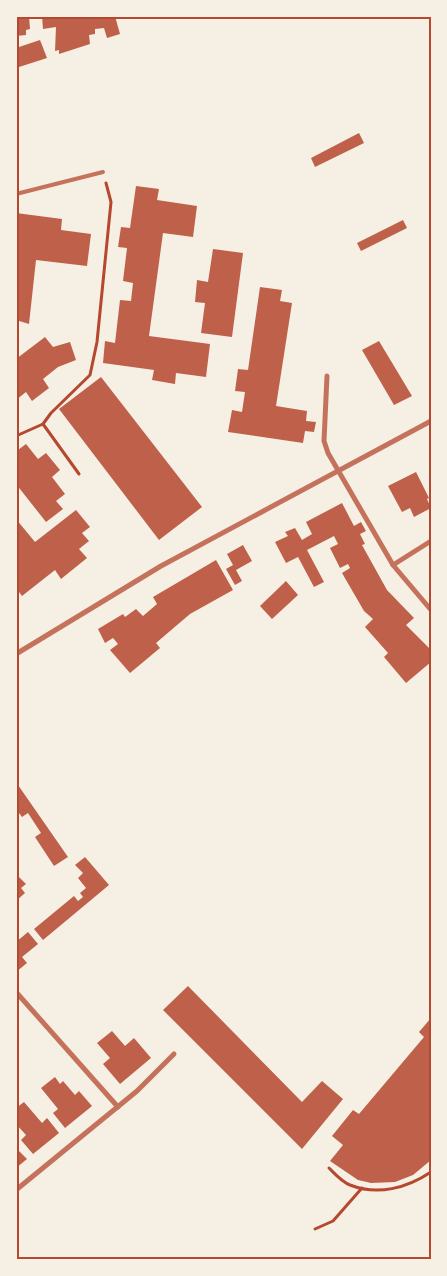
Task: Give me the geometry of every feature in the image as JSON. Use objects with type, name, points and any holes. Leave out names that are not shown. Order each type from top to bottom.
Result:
[{"type":"street","points":[[327,376],[324,440],[328,453],[393,564],[431,610]]},
{"type":"street","points":[[16,654],[161,566],[431,422]]},
{"type":"street","points":[[393,564],[431,541]]},
{"type":"street","points":[[16,992],[118,1107]]},
{"type":"street","points":[[16,1190],[118,1107],[174,1054]]},
{"type":"lane","points":[[16,194],[103,172]]},
{"type":"path","points":[[16,436],[43,424],[51,413],[90,375],[97,342],[111,202],[103,172]]},
{"type":"path","points":[[43,424],[80,474]]},
{"type":"path","points":[[329,1168],[348,1185],[362,1188],[402,1188],[431,1172]]},
{"type":"path","points":[[315,1230],[333,1221],[362,1188]]},
{"type":"building","points":[[16,16],[29,16],[30,29],[26,30],[26,35],[16,36]]},
{"type":"building","points":[[42,16],[115,16],[120,34],[107,38],[104,28],[95,29],[95,34],[89,35],[90,44],[59,54],[59,50],[55,51],[56,27],[43,29]]},
{"type":"building","points":[[40,40],[47,58],[16,68],[16,48]]},
{"type":"building","points":[[359,133],[364,143],[315,167],[311,158]]},
{"type":"building","points":[[136,186],[159,189],[157,200],[197,206],[193,237],[163,233],[149,336],[210,344],[206,377],[176,373],[175,384],[152,380],[154,370],[103,363],[105,341],[115,343],[120,300],[131,301],[133,283],[123,281],[127,248],[118,247],[121,227],[130,228]]},
{"type":"building","points":[[16,213],[62,219],[61,230],[91,234],[87,266],[36,260],[29,324],[16,320]]},
{"type":"building","points":[[403,220],[407,228],[361,251],[357,243]]},
{"type":"building","points":[[213,249],[243,253],[232,337],[201,333],[205,303],[195,302],[197,280],[208,282]]},
{"type":"building","points":[[260,287],[282,290],[280,301],[292,303],[276,406],[307,411],[306,421],[316,422],[314,432],[305,431],[303,443],[228,432],[232,410],[242,412],[245,392],[235,391],[238,369],[248,370]]},
{"type":"building","points":[[45,337],[53,347],[70,342],[76,360],[58,367],[43,379],[49,388],[32,401],[26,392],[16,400],[16,359]]},
{"type":"building","points":[[379,341],[412,396],[394,405],[362,350]]},
{"type":"building","points":[[101,377],[202,507],[159,540],[59,409]]},
{"type":"building","points":[[26,444],[38,459],[46,453],[60,470],[52,477],[65,494],[56,501],[63,509],[46,522],[16,484],[16,449],[18,450]]},
{"type":"building","points":[[416,472],[429,498],[427,499],[431,508],[414,517],[410,508],[402,512],[388,486]]},
{"type":"building","points":[[342,503],[354,526],[361,522],[366,531],[360,534],[365,544],[362,545],[387,590],[414,618],[406,625],[431,650],[431,662],[406,683],[384,657],[388,653],[365,627],[373,619],[364,611],[342,573],[350,568],[348,564],[340,568],[330,548],[338,544],[334,536],[307,550],[324,582],[314,587],[298,557],[286,563],[275,542],[288,536],[285,532],[295,528],[302,540],[312,534],[306,522]]},
{"type":"building","points":[[76,510],[90,527],[82,533],[89,541],[79,549],[87,558],[61,579],[55,570],[22,596],[16,588],[16,519],[35,542]]},
{"type":"building","points":[[243,545],[252,561],[236,570],[242,581],[235,585],[226,569],[233,565],[227,554]]},
{"type":"building","points":[[216,560],[233,590],[190,614],[156,643],[160,648],[130,673],[110,650],[118,644],[113,638],[105,643],[98,629],[123,614],[125,617],[136,609],[143,616],[157,604],[153,597]]},
{"type":"building","points":[[286,581],[298,595],[272,619],[260,606]]},
{"type":"building","points":[[18,785],[68,857],[54,866],[35,837],[41,833],[28,813],[22,817],[16,809]]},
{"type":"building","points":[[85,857],[109,885],[43,940],[34,929],[74,896],[78,901],[83,897],[80,893],[86,888],[78,878],[83,873],[75,865]]},
{"type":"building","points":[[16,874],[26,884],[21,888],[25,893],[16,901]]},
{"type":"building","points":[[28,932],[38,944],[22,957],[27,963],[16,972],[16,942]]},
{"type":"building","points":[[188,986],[302,1102],[322,1081],[343,1099],[302,1149],[163,1010]]},
{"type":"building","points":[[431,1018],[431,1160],[413,1175],[395,1182],[371,1183],[358,1180],[330,1161],[343,1145],[332,1136],[353,1110],[359,1114],[424,1037],[419,1032]]},
{"type":"building","points":[[112,1031],[125,1046],[134,1038],[151,1058],[120,1084],[103,1064],[110,1058],[97,1043]]},
{"type":"building","points":[[55,1077],[60,1084],[63,1081],[75,1095],[79,1091],[92,1106],[65,1128],[53,1113],[58,1109],[41,1088]]},
{"type":"building","points":[[24,1102],[42,1123],[47,1118],[59,1133],[33,1154],[21,1140],[26,1135],[16,1124],[16,1108]]},
{"type":"building","points":[[16,1148],[27,1159],[16,1168]]}]
